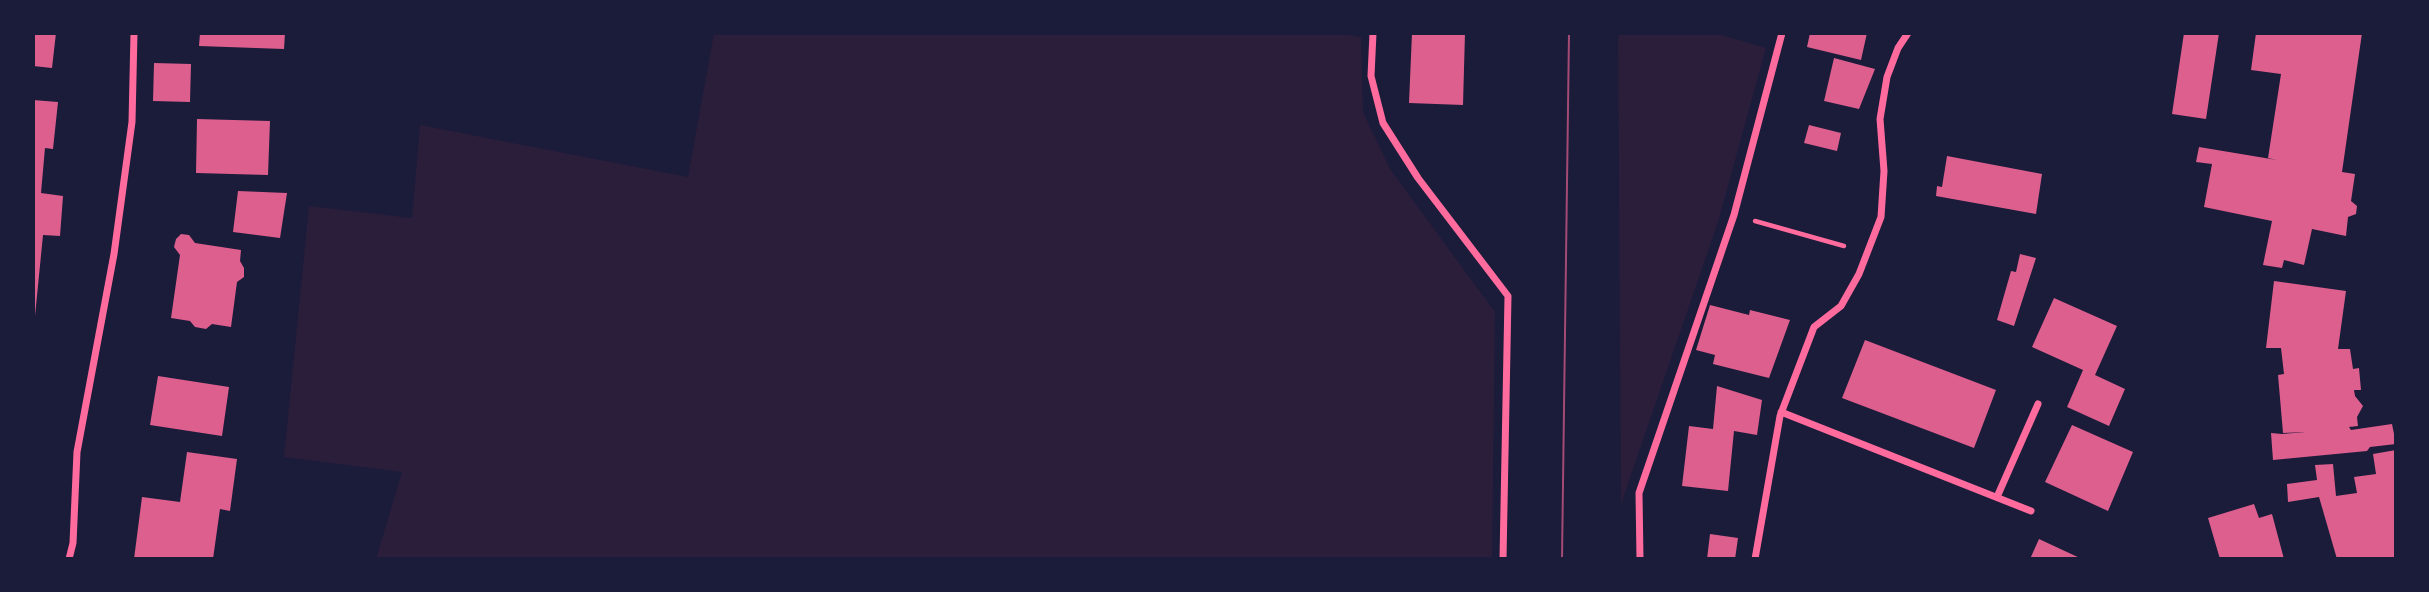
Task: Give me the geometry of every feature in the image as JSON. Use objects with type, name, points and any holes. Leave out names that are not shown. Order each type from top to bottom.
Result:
[{"type":"street","points":[[69,559],[73,543],[77,452],[114,254],[132,122],[134,33]]},
{"type":"street","points":[[1373,33],[1371,76],[1383,123],[1418,178],[1508,296],[1503,559]]},
{"type":"street","points":[[1640,559],[1639,493],[1734,215],[1782,33]]},
{"type":"street","points":[[1755,559],[1781,412],[1814,327],[1841,306],[1869,253],[1881,217],[1884,172],[1880,119],[1887,77],[1898,48],[1908,33]]},
{"type":"street","points":[[1997,497],[2038,404]]},
{"type":"street","points":[[1781,412],[2031,510]]},
{"type":"path","points":[[1734,215],[1869,253]]},
{"type":"shaded area","points":[[714,33],[1337,33],[1361,37],[1363,112],[1390,169],[1495,312],[1492,559],[376,559],[402,472],[284,457],[309,206],[412,218],[420,125],[688,177]]},
{"type":"shaded area","points":[[1618,33],[1715,33],[1766,48],[1718,222],[1621,504]]},
{"type":"building","points":[[33,33],[56,33],[52,68],[33,66]]},
{"type":"building","points":[[200,33],[285,33],[284,49],[199,46]]},
{"type":"building","points":[[1412,33],[1465,33],[1463,105],[1409,103]]},
{"type":"building","points":[[1810,33],[1867,33],[1861,60],[1807,47]]},
{"type":"building","points":[[2184,33],[2219,33],[2206,119],[2172,114]]},
{"type":"building","points":[[2256,33],[2362,33],[2342,172],[2355,174],[2351,201],[2357,206],[2356,214],[2348,217],[2346,236],[2312,229],[2304,265],[2284,260],[2282,268],[2263,265],[2272,221],[2204,207],[2212,164],[2196,162],[2199,147],[2277,160],[2268,158],[2281,74],[2251,70]]},
{"type":"building","points":[[1834,58],[1875,69],[1859,109],[1824,101]]},
{"type":"building","points":[[154,63],[191,64],[190,102],[153,101]]},
{"type":"building","points":[[33,100],[58,102],[53,149],[45,148],[41,193],[63,196],[60,236],[43,235],[35,316],[33,316]]},
{"type":"building","points":[[197,119],[270,121],[268,175],[196,173]]},
{"type":"building","points":[[1809,125],[1841,133],[1837,151],[1804,143]]},
{"type":"building","points":[[1947,156],[2042,174],[2036,214],[1936,196],[1937,186],[1942,187]]},
{"type":"building","points":[[238,191],[287,193],[280,238],[233,232]]},
{"type":"building","points":[[181,234],[189,235],[195,243],[241,250],[240,261],[244,268],[244,277],[237,282],[231,327],[212,324],[206,329],[195,327],[190,321],[171,318],[180,255],[174,247]]},
{"type":"building","points":[[2020,254],[2036,258],[2014,326],[1997,320],[2011,271],[2016,272]]},
{"type":"building","points":[[2274,281],[2346,291],[2338,349],[2350,349],[2353,369],[2359,368],[2361,390],[2354,390],[2363,406],[2357,417],[2358,426],[2349,427],[2351,430],[2392,424],[2396,444],[2370,447],[2367,451],[2273,460],[2271,433],[2282,434],[2305,432],[2283,433],[2278,375],[2284,374],[2281,348],[2266,348]]},
{"type":"building","points":[[2054,298],[2117,326],[2095,375],[2125,389],[2109,426],[2067,407],[2083,370],[2032,347]]},
{"type":"building","points":[[1710,305],[1749,315],[1750,310],[1790,320],[1769,378],[1713,364],[1715,355],[1696,350]]},
{"type":"building","points":[[1865,340],[1996,390],[1974,448],[1842,398]]},
{"type":"building","points":[[158,376],[229,387],[222,436],[150,425]]},
{"type":"building","points":[[1717,386],[1762,400],[1757,435],[1734,431],[1728,491],[1682,486],[1689,426],[1713,429]]},
{"type":"building","points":[[2072,425],[2133,452],[2108,511],[2045,482]]},
{"type":"building","points":[[2396,450],[2396,559],[2337,559],[2319,497],[2288,502],[2287,484],[2317,480],[2315,465],[2333,464],[2336,496],[2357,493],[2354,477],[2376,474],[2373,454]]},
{"type":"building","points":[[187,452],[237,459],[230,511],[220,509],[213,559],[134,559],[142,497],[180,502]]},
{"type":"building","points":[[2254,504],[2259,518],[2272,514],[2284,559],[2220,559],[2208,518]]},
{"type":"building","points":[[1710,534],[1738,538],[1735,559],[1707,559]]},
{"type":"building","points":[[2039,539],[2082,559],[2030,559]]},
{"type":"tram line","points":[[1562,559],[1569,33]]}]
